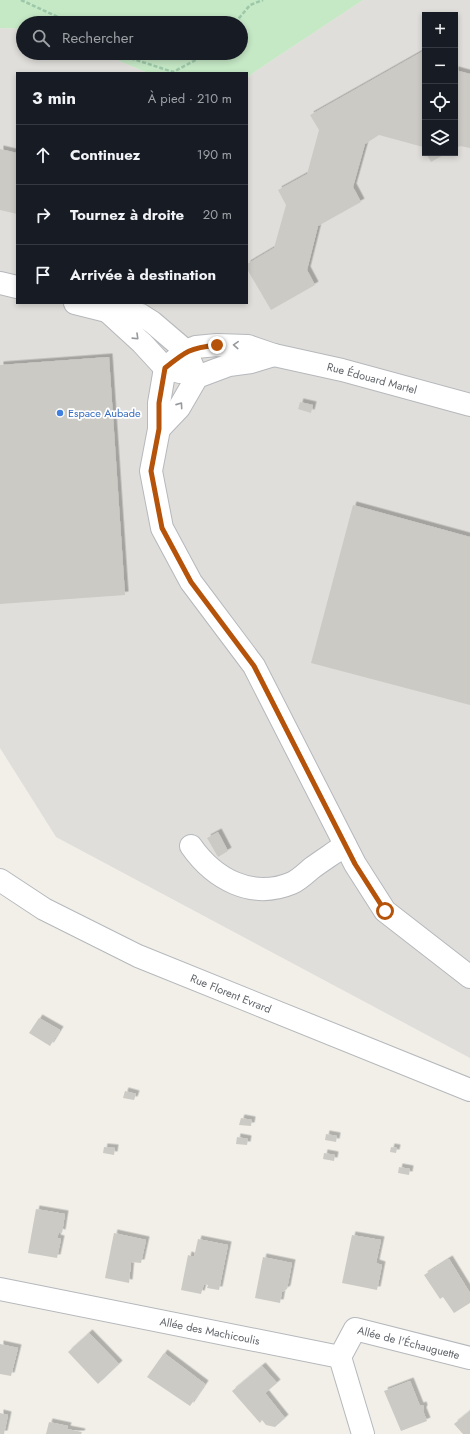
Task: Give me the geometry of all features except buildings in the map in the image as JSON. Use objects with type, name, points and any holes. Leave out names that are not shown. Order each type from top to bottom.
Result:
[{"type":"street","points":[[0,283],[16,287]]},
{"type":"street","points":[[79,304],[107,311],[140,315],[152,322],[186,351],[197,377]]},
{"type":"street","points":[[107,311],[142,343],[165,368],[197,377],[229,365],[252,362],[274,355]]},
{"type":"street","name":"Rue Édouard Martel","points":[[186,351],[196,347],[217,345],[248,346],[274,355],[342,370],[470,405]]},
{"type":"street","points":[[186,351],[165,368],[159,403],[159,429],[151,471],[162,528],[191,582],[254,666],[345,845],[385,911],[470,977]]},
{"type":"street","points":[[159,429],[178,408],[197,377]]},
{"type":"street","points":[[191,846],[202,861],[223,878],[248,888],[274,888],[293,883],[345,845]]},
{"type":"street","name":"Rue Florent Evrard","points":[[0,880],[44,909],[138,956],[470,1090]]},
{"type":"street","name":"Allée des Machicoulis","points":[[0,1289],[340,1357]]},
{"type":"street","name":"Allée de l'Échauguette","points":[[340,1357],[355,1329],[470,1358]]},
{"type":"street","points":[[340,1357],[363,1434]]},
{"type":"path","points":[[21,0],[56,16]]},
{"type":"path","points":[[241,16],[250,5],[263,0]]},
{"type":"path","points":[[136,60],[173,72],[196,60]]},
{"type":"shaded area","points":[[363,0],[470,0],[470,1058],[56,837],[0,748],[0,28],[16,29],[16,60],[117,60],[146,72],[16,72],[16,304],[248,304],[248,76]]},
{"type":"green space","points":[[0,0],[363,0],[248,76],[248,72],[146,72],[117,60],[248,60],[248,16],[16,16],[16,29],[0,28]]},
{"type":"place","name":"Espace Aubade","points":[[60,413]]},
{"type":"route","points":[[217,345],[196,347],[186,351],[165,368],[159,403],[159,429],[151,471],[162,528],[191,582],[254,666],[355,864],[385,911]]}]
